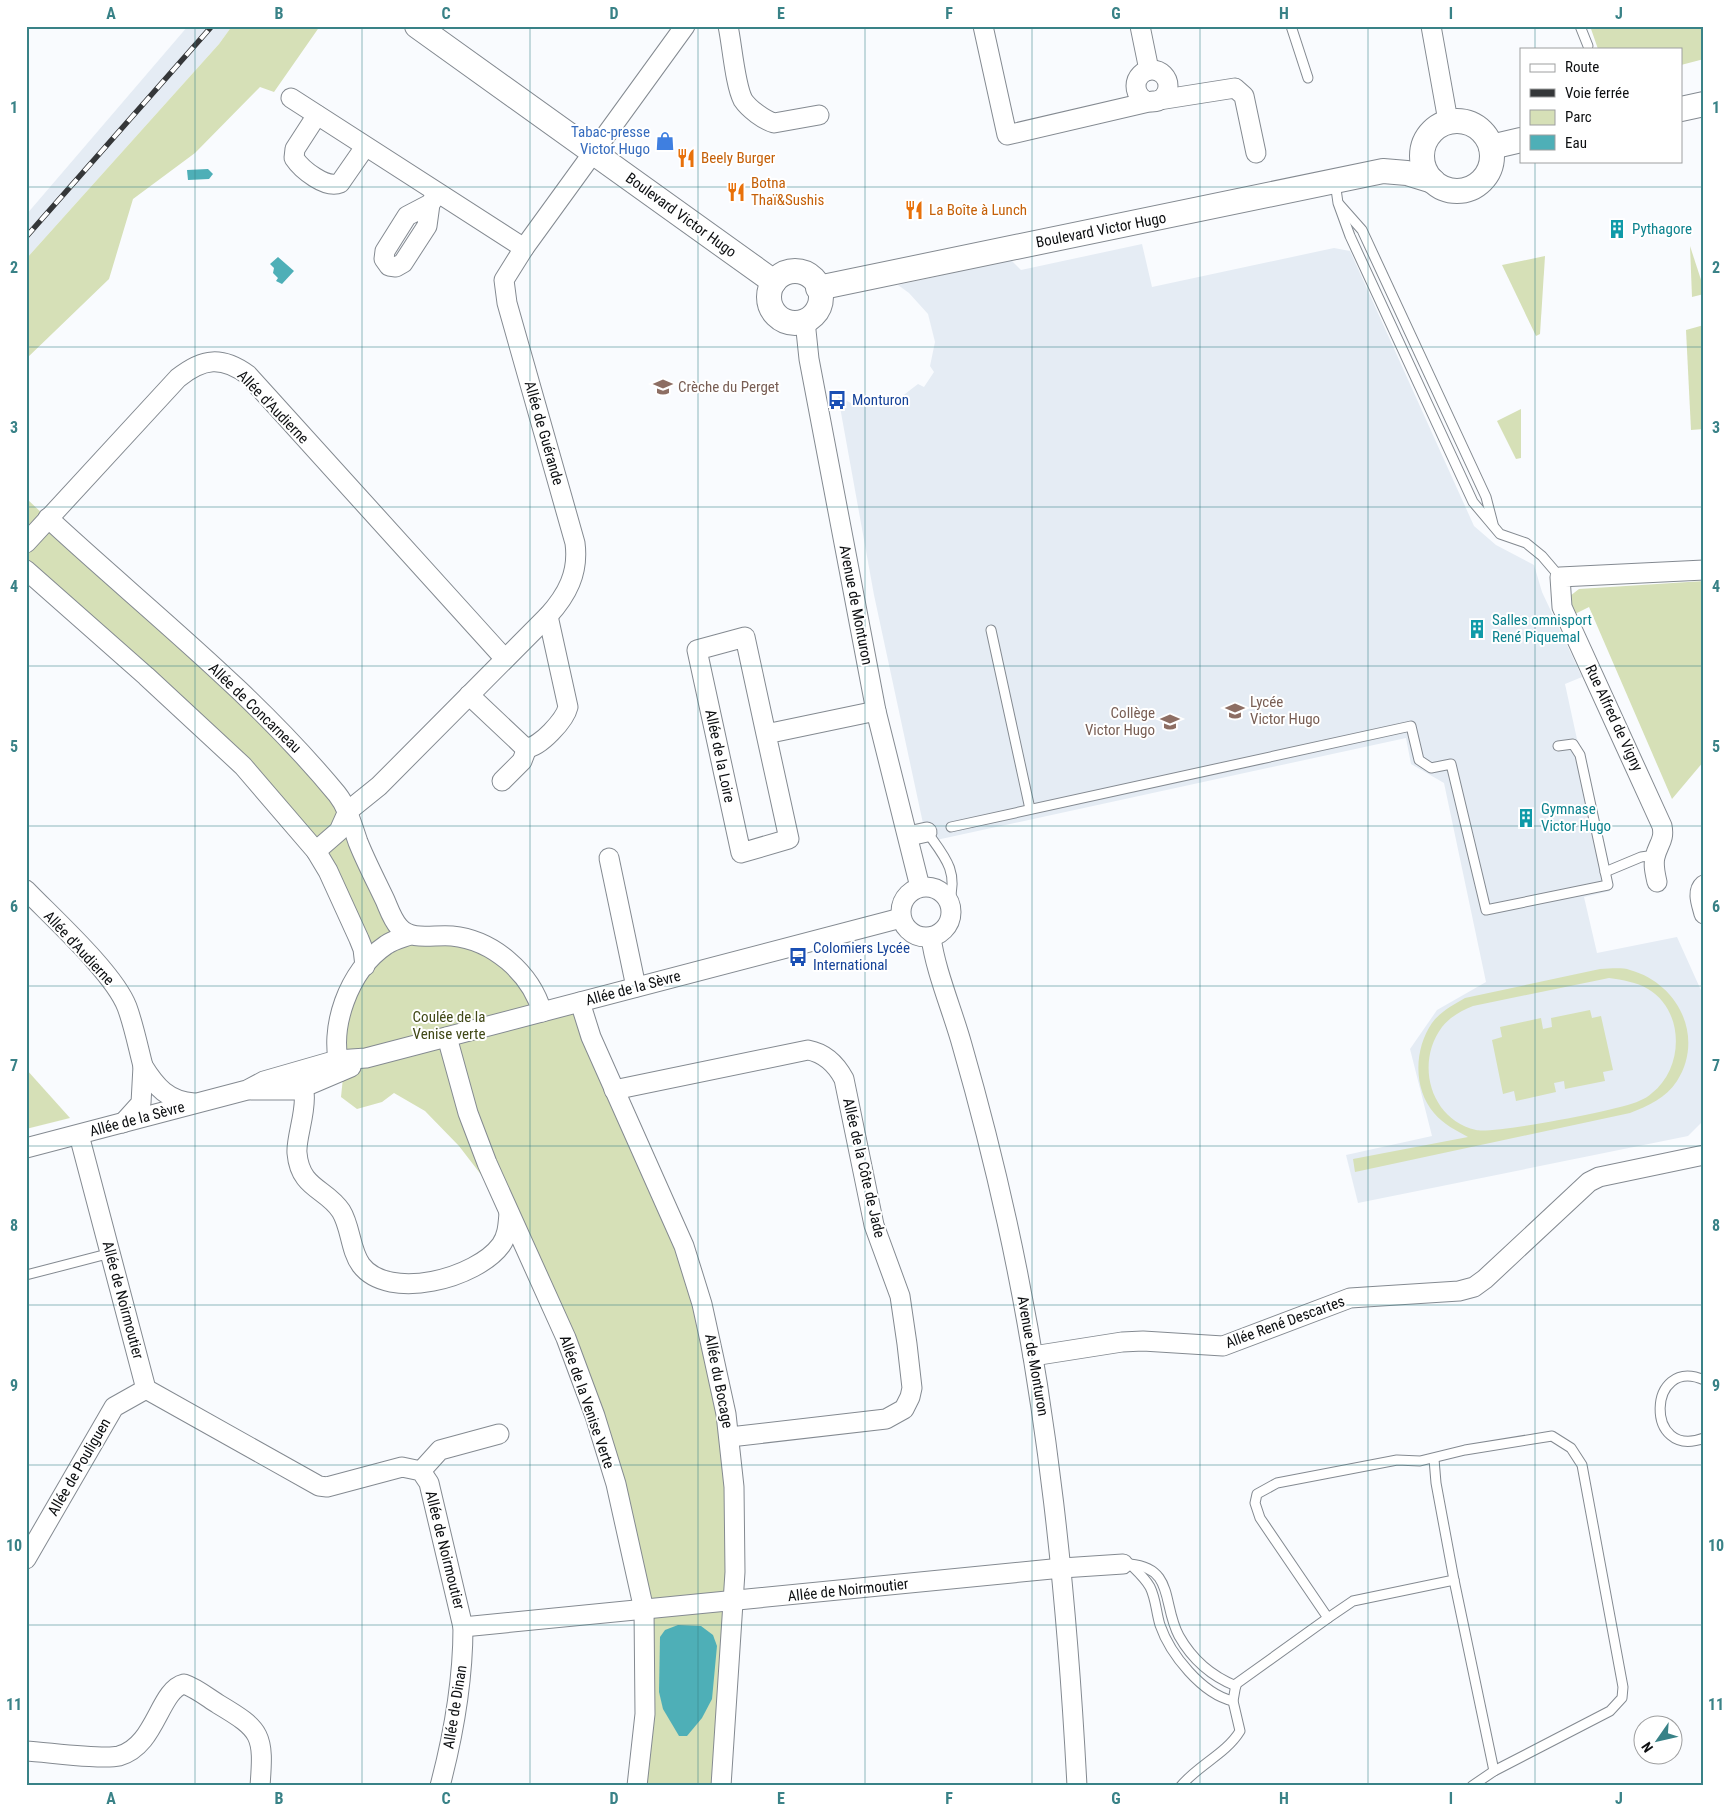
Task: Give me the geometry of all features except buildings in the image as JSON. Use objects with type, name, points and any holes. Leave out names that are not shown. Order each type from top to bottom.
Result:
[{"type":"street","name":"Boulevard Victor Hugo","points":[[416,26],[774,282]]},
{"type":"street","name":"Allée de Guérande","points":[[316,851],[339,831],[348,811],[379,786],[548,616],[568,591],[577,556],[504,288],[507,273],[685,26]]},
{"type":"street","points":[[728,26],[741,95],[749,107],[768,121],[774,123],[819,115]]},
{"type":"street","points":[[983,26],[1007,135],[1156,101],[1235,88],[1244,96],[1256,152]]},
{"type":"street","points":[[1140,26],[1149,70],[1158,71],[1167,80],[1167,92],[1156,101]]},
{"type":"street","points":[[1431,26],[1448,122]]},
{"type":"street","points":[[291,98],[365,147],[434,199],[524,248]]},
{"type":"street","points":[[1682,108],[1704,104]]},
{"type":"street","points":[[317,115],[295,149],[294,158],[301,166],[325,183],[331,185],[340,183],[365,147]]},
{"type":"street","points":[[1463,121],[1477,127],[1487,138],[1491,147],[1489,170],[1478,184],[1471,188],[1455,191],[1446,189],[1433,181],[1427,174],[1422,160],[1423,144],[1430,133],[1448,122],[1463,121]]},
{"type":"street","points":[[1491,147],[1520,140]]},
{"type":"street","name":"Boulevard Victor Hugo","points":[[818,288],[1337,192],[1383,170],[1423,144]]},
{"type":"street","name":"Boulevard Victor Hugo","points":[[1383,170],[1407,173],[1433,181]]},
{"type":"street","points":[[800,272],[809,276],[818,288],[818,307],[805,321],[787,322],[776,316],[769,299],[774,282],[785,273],[800,272]]},
{"type":"street","name":"Avenue de Monturon","points":[[805,321],[809,359],[876,710],[918,834],[920,887]]},
{"type":"street","name":"Allée d'Audierne","points":[[26,543],[178,378],[202,364],[221,361],[232,365],[248,375],[505,659]]},
{"type":"street","name":"Allée de Concarneau","points":[[48,518],[118,578],[268,719],[338,795],[348,811],[358,842],[393,919],[398,926],[410,935]]},
{"type":"street","points":[[26,570],[146,676],[243,766],[316,851],[328,872],[359,939],[363,950],[365,966]]},
{"type":"street","points":[[1560,577],[1704,570]]},
{"type":"street","name":"Rue Alfred de Vigny","points":[[1560,577],[1562,607],[1662,826],[1664,840],[1655,855],[1654,871],[1657,882]]},
{"type":"street","points":[[527,748],[534,747],[543,739],[565,716],[568,707],[548,616]]},
{"type":"street","name":"Allée de la Loire","points":[[745,637],[766,734],[789,839],[741,853],[697,650],[745,637]]},
{"type":"street","points":[[469,695],[527,748]]},
{"type":"street","points":[[766,734],[876,710]]},
{"type":"street","points":[[502,782],[522,761],[527,748]]},
{"type":"street","points":[[609,858],[636,987]]},
{"type":"street","points":[[1704,885],[1700,888],[1704,914]]},
{"type":"street","points":[[920,887],[938,889],[949,902],[950,922],[943,931],[931,937],[921,937],[911,933],[901,918],[902,902],[907,894],[920,887]]},
{"type":"street","name":"Allée d'Audierne","points":[[26,890],[103,971],[121,994],[127,1007],[143,1066],[153,1082],[168,1096],[177,1100],[197,1103]]},
{"type":"street","name":"Allée de la Sèvre","points":[[26,1148],[247,1090],[264,1081],[339,1066],[901,918]]},
{"type":"street","points":[[339,1066],[336,1041],[340,1012],[352,985],[365,966],[384,946],[410,935],[452,936],[468,939],[498,954],[510,962],[532,989],[542,1012]]},
{"type":"street","name":"Avenue de Monturon","points":[[931,937],[988,1138],[1018,1275],[1033,1356],[1050,1463],[1062,1568],[1077,1786]]},
{"type":"street","name":"Allée du Bocage","points":[[580,1002],[584,1020],[662,1194],[686,1254],[717,1364],[730,1437],[734,1487],[736,1572],[721,1786]]},
{"type":"street","name":"Allée de la Venise Verte","points":[[447,1037],[468,1113],[509,1211],[566,1338],[594,1416],[622,1509],[644,1610],[645,1714],[637,1786]]},
{"type":"street","name":"Allée de la Côte de Jade","points":[[614,1090],[808,1050],[825,1056],[836,1066],[844,1079],[874,1225],[900,1296],[912,1388],[910,1396],[904,1409],[886,1420],[730,1437]]},
{"type":"street","name":"Allée d'Audierne","points":[[122,1123],[141,1103],[143,1066]]},
{"type":"street","name":"Allée de la Sèvre","points":[[247,1090],[281,1092],[302,1088],[339,1066]]},
{"type":"street","points":[[288,1075],[295,1077],[302,1088],[304,1108],[297,1152],[301,1170],[310,1185],[341,1211],[352,1235],[357,1258],[361,1265],[373,1275],[407,1284],[454,1276],[483,1261],[502,1244],[507,1235],[509,1211]]},
{"type":"street","name":"Allée de Noirmoutier","points":[[79,1135],[146,1389],[319,1486],[327,1487],[402,1467],[420,1471],[429,1483],[463,1627],[733,1602],[1062,1568],[1126,1564]]},
{"type":"street","name":"Allée René Descartes","points":[[1033,1356],[1122,1342],[1143,1341],[1224,1346],[1350,1298],[1466,1289],[1485,1279],[1588,1182],[1704,1155]]},
{"type":"street","name":"Allée de Pouliguen","points":[[26,1559],[114,1407],[146,1389]]},
{"type":"street","points":[[420,1471],[440,1450],[499,1434]]},
{"type":"street","name":"Allée de Dinan","points":[[440,1786],[456,1724],[463,1658],[463,1627]]},
{"type":"street","points":[[26,1751],[111,1757],[128,1753],[142,1742],[172,1692],[184,1684],[243,1719],[252,1727],[262,1747],[260,1786]]},
{"type":"lane","points":[[1291,26],[1308,78]]},
{"type":"lane","points":[[1580,26],[1588,46]]},
{"type":"lane","points":[[1337,192],[1344,220],[1473,502],[1500,534],[1526,543],[1560,577]]},
{"type":"lane","points":[[1337,192],[1362,230],[1486,497],[1493,526]]},
{"type":"lane","points":[[991,630],[1030,809]]},
{"type":"lane","points":[[951,827],[1411,726],[1419,760],[1432,768],[1451,764],[1486,910],[1608,885],[1578,750],[1571,743],[1558,746]]},
{"type":"lane","points":[[918,834],[944,857],[954,878],[949,902]]},
{"type":"lane","points":[[1605,872],[1641,857],[1655,855]]},
{"type":"lane","points":[[26,1275],[110,1253]]},
{"type":"lane","points":[[1704,1380],[1692,1377],[1674,1381],[1662,1394],[1658,1411],[1660,1420],[1672,1435],[1688,1441],[1704,1438]]},
{"type":"lane","points":[[1328,1618],[1260,1518],[1255,1503],[1257,1494],[1277,1483],[1397,1460],[1420,1461],[1434,1459],[1465,1450],[1552,1436],[1571,1448],[1582,1464],[1623,1687],[1622,1698],[1607,1713],[1494,1771],[1472,1786]]},
{"type":"lane","points":[[1434,1459],[1436,1483],[1454,1580],[1494,1771]]},
{"type":"lane","points":[[1126,1564],[1149,1568],[1160,1577],[1171,1616],[1185,1645],[1209,1672],[1236,1686]]},
{"type":"lane","points":[[1126,1564],[1150,1588],[1164,1636],[1180,1661],[1206,1686],[1227,1700],[1233,1701]]},
{"type":"lane","points":[[1181,1786],[1192,1773],[1223,1750],[1238,1735],[1240,1726],[1233,1701],[1236,1686],[1353,1601],[1454,1580]]},
{"type":"shaded area","points":[[188,26],[232,26],[219,44],[26,259],[26,215]]},
{"type":"shaded area","name":"Lycée Victor Hugo","points":[[1142,244],[1152,287],[1334,248],[1350,251],[1474,526],[1496,545],[1534,565],[1542,592],[1582,677],[1565,684],[1610,891],[1584,897],[1597,953],[1677,937],[1704,997],[1704,1120],[1688,1136],[1358,1203],[1346,1155],[1432,1136],[1410,1049],[1437,1010],[1486,982],[1444,783],[1411,764],[1406,738],[927,842],[874,595],[838,396],[858,407],[880,407],[901,397],[918,384],[924,387],[934,372],[930,366],[935,342],[928,314],[909,293],[898,285],[1011,260],[1021,270]]},
{"type":"green space","points":[[232,26],[320,26],[274,92],[260,87],[195,153],[133,199],[109,279],[26,359],[26,259],[219,44]]},
{"type":"green space","points":[[1590,26],[1704,26],[1704,59],[1682,65],[1682,48],[1598,48]]},
{"type":"green space","points":[[1690,246],[1704,289],[1704,294],[1692,297]]},
{"type":"green space","points":[[1545,256],[1540,334],[1536,336],[1502,265]]},
{"type":"green space","points":[[1704,325],[1704,429],[1691,430],[1686,330]]},
{"type":"green space","points":[[1521,409],[1521,458],[1516,459],[1497,421]]},
{"type":"green space","name":"Coulée de la Venise verte","points":[[26,498],[338,795],[398,926],[486,947],[542,1012],[580,1002],[662,1194],[730,1437],[721,1786],[637,1786],[645,1679],[616,1484],[509,1211],[459,1146],[425,1111],[394,1093],[382,1102],[357,1109],[341,1097],[346,1048],[345,1022],[368,972],[328,871],[243,766],[26,570]]},
{"type":"green space","points":[[1704,581],[1704,761],[1672,799],[1589,607],[1575,614],[1571,607],[1570,596],[1579,589]]},
{"type":"green space","points":[[1619,968],[1630,970],[1647,977],[1662,987],[1673,999],[1682,1014],[1687,1030],[1688,1047],[1685,1064],[1677,1081],[1668,1092],[1650,1104],[1630,1113],[1355,1172],[1353,1159],[1468,1137],[1446,1124],[1434,1113],[1422,1092],[1418,1069],[1422,1045],[1432,1023],[1443,1012],[1465,998],[1600,969]],"holes":[[[1609,978],[1634,983],[1648,989],[1660,999],[1669,1011],[1674,1025],[1675,1055],[1663,1082],[1652,1093],[1641,1100],[1608,1110],[1507,1128],[1476,1130],[1460,1124],[1447,1114],[1438,1102],[1432,1088],[1429,1073],[1429,1057],[1434,1041],[1445,1023],[1460,1012],[1473,1006]]]},
{"type":"green space","points":[[1590,1010],[1592,1018],[1601,1016],[1613,1070],[1603,1072],[1605,1081],[1565,1089],[1564,1081],[1554,1083],[1556,1092],[1516,1101],[1514,1091],[1503,1094],[1492,1040],[1502,1037],[1500,1027],[1541,1018],[1543,1029],[1552,1027],[1551,1018]]},
{"type":"green space","points":[[26,1069],[70,1118],[26,1129]]},
{"type":"water","points":[[208,169],[213,174],[209,179],[188,180],[187,170]]},
{"type":"water","points":[[278,257],[294,271],[282,284],[276,281],[278,278],[273,273],[274,268],[270,264]]},
{"type":"water","points":[[678,1625],[701,1626],[713,1635],[717,1646],[712,1699],[702,1718],[687,1736],[679,1736],[663,1709],[659,1692],[660,1637],[665,1630]]},
{"type":"railway","points":[[26,237],[212,26]]},
{"type":"place","name":"Tabac-presse Victor Hugo","points":[[665,141]]},
{"type":"place","name":"Beely Burger","points":[[686,158]]},
{"type":"place","name":"Botna Thaï&Sushis","points":[[736,192]]},
{"type":"place","name":"La Boîte à Lunch","points":[[914,210]]},
{"type":"place","name":"Pythagore","points":[[1617,229]]},
{"type":"place","name":"Crèche du Perget","points":[[663,387]]},
{"type":"place","name":"Monturon","points":[[837,400]]},
{"type":"place","name":"Salles omnisport René Piquemal","points":[[1477,629]]},
{"type":"place","name":"Lycée Victor Hugo","points":[[1235,711]]},
{"type":"place","name":"Collège Victor Hugo","points":[[1170,722]]},
{"type":"place","name":"Gymnase Victor Hugo","points":[[1526,818]]},
{"type":"place","name":"Colomiers Lycée International","points":[[798,957]]}]
